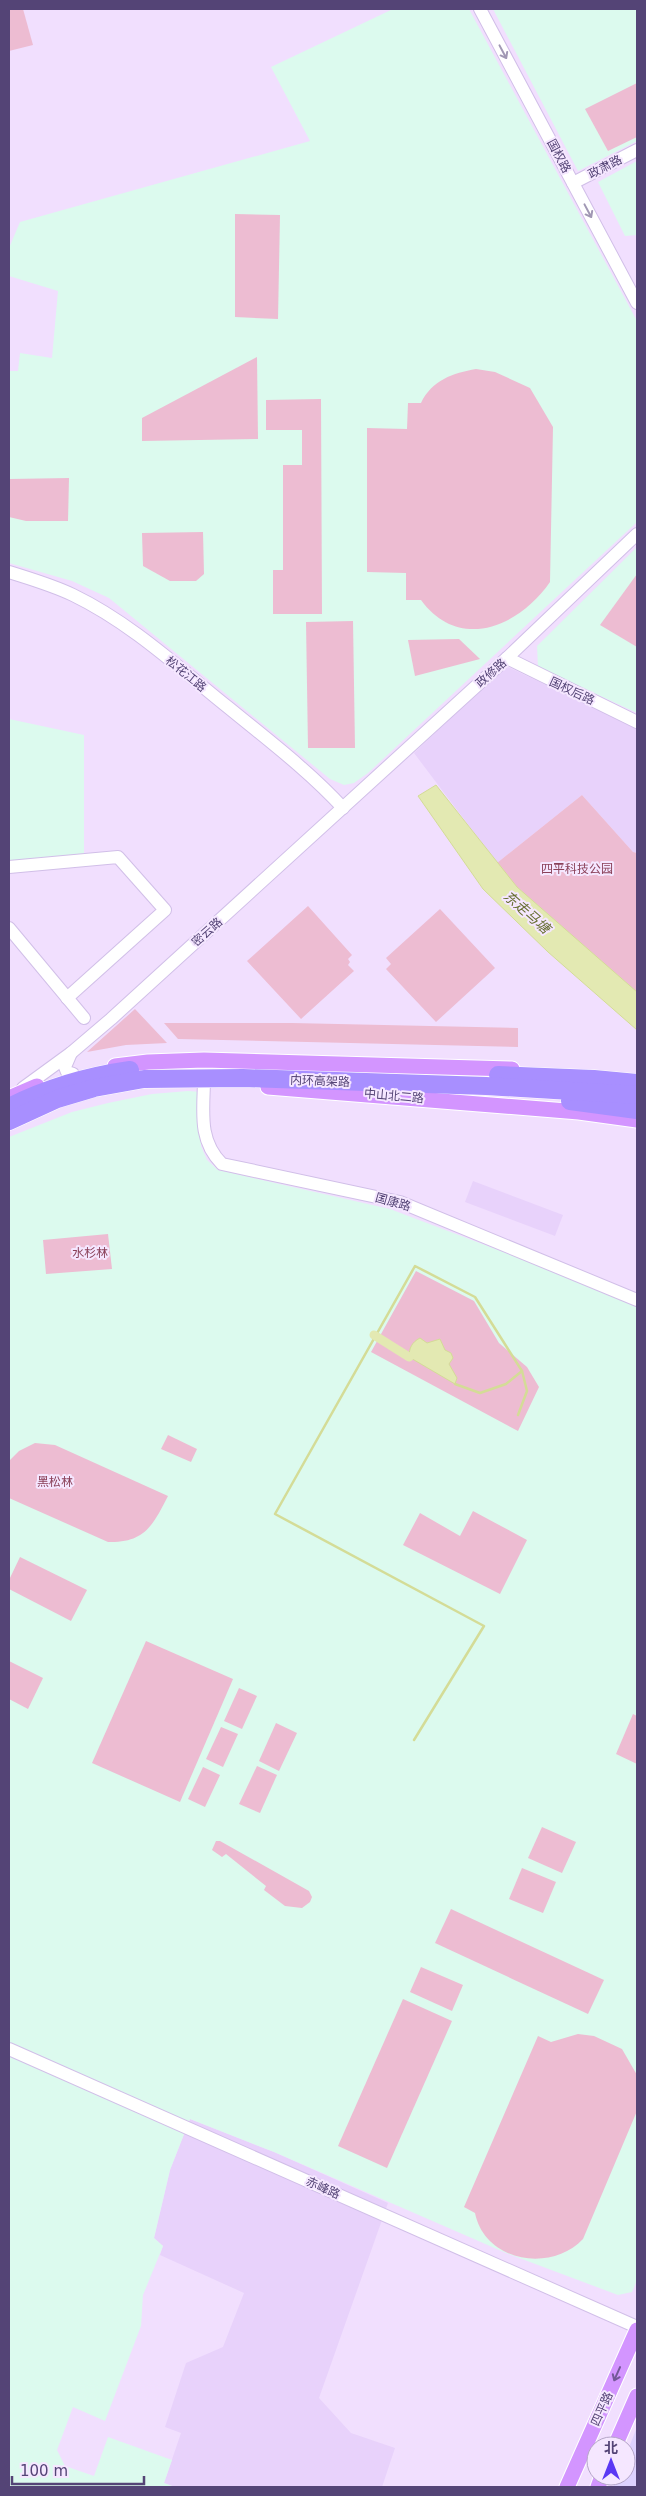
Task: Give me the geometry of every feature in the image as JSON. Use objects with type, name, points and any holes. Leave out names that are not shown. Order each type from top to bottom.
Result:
[{"type":"highway","name":"内环高架路","points":[[10,1100],[98,1075],[151,1067],[384,1071],[594,1078],[637,1083]]},
{"type":"highway","name":"内环高架路","points":[[9,1121],[57,1099],[94,1088],[144,1079],[288,1080],[486,1086],[637,1095]]},
{"type":"highway","points":[[288,1080],[570,1102],[637,1110]]},
{"type":"main road","points":[[10,1100],[73,1074],[148,1062],[204,1060],[503,1069],[598,1076],[637,1083]]},
{"type":"main road","name":"中山北二路","points":[[9,1127],[59,1102],[96,1091],[145,1082],[204,1083],[388,1095],[579,1112],[637,1120]]},
{"type":"main road","name":"四平路","points":[[567,2487],[637,2329]]},
{"type":"main road","points":[[619,2436],[637,2396]]},
{"type":"street","name":"国权路","points":[[480,9],[637,303]]},
{"type":"street","name":"政肃路","points":[[573,183],[637,150]]},
{"type":"street","name":"政修路","points":[[343,808],[508,658],[637,534]]},
{"type":"street","name":"松花江路","points":[[9,572],[72,595],[134,632],[276,747],[323,787],[343,808]]},
{"type":"street","name":"国权后路","points":[[508,658],[637,722]]},
{"type":"street","name":"密云路","points":[[10,1100],[71,1053],[343,808]]},
{"type":"street","points":[[9,867],[118,857],[165,910],[67,998]]},
{"type":"street","points":[[9,928],[84,1018]]},
{"type":"street","points":[[71,1053],[65,1067],[67,1072],[73,1074]]},
{"type":"street","name":"国康路","points":[[204,1083],[204,1133],[212,1154],[222,1164],[400,1202],[637,1300]]},
{"type":"street","name":"赤峰路","points":[[9,2049],[637,2329]]},
{"type":"shaded area","points":[[393,9],[469,9],[637,321],[637,522],[368,773],[354,783],[344,785],[330,779],[109,598],[72,581],[9,563],[9,371],[18,371],[20,353],[52,358],[58,291],[9,276],[9,248],[20,222],[310,141],[271,67]]},
{"type":"shaded area","points":[[493,9],[637,9],[637,141],[578,171]]},
{"type":"shaded area","points":[[637,161],[637,235],[625,236],[598,182]]},
{"type":"shaded area","points":[[637,547],[637,713],[538,667],[537,646]]},
{"type":"shaded area","points":[[506,666],[637,728],[637,853],[633,852],[582,795],[497,863],[414,753]]},
{"type":"shaded area","points":[[9,719],[84,735],[84,857],[9,864]]},
{"type":"shaded area","points":[[188,1091],[202,1092],[201,1146],[207,1160],[218,1170],[390,1209],[535,1264],[637,1307],[637,2280],[632,2292],[618,2295],[506,2253],[274,2152],[190,2119],[170,2170],[154,2238],[163,2246],[143,2295],[141,2326],[105,2421],[73,2407],[57,2450],[65,2466],[94,2476],[108,2437],[172,2460],[164,2483],[175,2487],[9,2487],[9,1137],[72,1112],[152,1094]]},
{"type":"shaded area","points":[[473,1181],[563,1215],[555,1236],[465,1202]]},
{"type":"shaded area","points":[[190,2119],[274,2152],[388,2203],[319,2398],[351,2433],[395,2448],[382,2487],[175,2487],[164,2483],[181,2433],[165,2427],[186,2363],[223,2347],[244,2293],[160,2255],[163,2246],[154,2238],[170,2170]]},
{"type":"shaded area","points":[[637,2427],[637,2487],[613,2487],[636,2486],[636,2436],[633,2436]]},
{"type":"green space","points":[[9,9],[23,9],[33,45],[9,51]]},
{"type":"green space","points":[[637,83],[637,137],[608,151],[585,109]]},
{"type":"green space","points":[[235,214],[280,215],[278,319],[235,317]]},
{"type":"green space","points":[[257,357],[258,439],[142,441],[142,418]]},
{"type":"green space","points":[[476,369],[495,372],[530,388],[553,427],[550,582],[537,598],[522,611],[506,621],[488,627],[470,629],[453,625],[436,616],[421,600],[406,600],[406,573],[367,572],[367,428],[407,429],[408,403],[421,403],[437,383],[451,375]]},
{"type":"green space","points":[[321,399],[322,614],[273,614],[273,570],[283,570],[283,465],[302,465],[302,430],[266,430],[266,400]]},
{"type":"green space","points":[[69,478],[68,521],[26,521],[9,517],[9,479]]},
{"type":"green space","points":[[203,532],[204,574],[196,581],[170,581],[143,566],[142,533]]},
{"type":"green space","points":[[637,574],[637,647],[600,625]]},
{"type":"green space","points":[[353,621],[355,748],[308,748],[306,622]]},
{"type":"green space","points":[[459,639],[480,659],[415,676],[408,640]]},
{"type":"green space","name":"四平科技公园","points":[[582,795],[633,852],[637,853],[637,992],[517,887],[497,863]]},
{"type":"green space","points":[[308,906],[352,955],[348,959],[350,962],[348,965],[354,971],[301,1019],[247,961]]},
{"type":"green space","points":[[440,909],[495,968],[436,1022],[386,969],[391,964],[386,958]]},
{"type":"green space","points":[[135,1009],[167,1043],[126,1045],[87,1052]]},
{"type":"green space","points":[[164,1023],[292,1023],[518,1028],[518,1047],[178,1039]]},
{"type":"green space","name":"水杉林","points":[[108,1234],[112,1269],[46,1274],[43,1240]]},
{"type":"green space","points":[[416,1271],[474,1301],[499,1343],[527,1367],[539,1387],[518,1431],[371,1352]]},
{"type":"green space","points":[[168,1435],[197,1449],[191,1462],[161,1449]]},
{"type":"green space","name":"黑松林","points":[[35,1443],[55,1445],[168,1496],[158,1516],[139,1536],[121,1542],[108,1542],[9,1498],[9,1461],[19,1451]]},
{"type":"green space","points":[[473,1511],[527,1540],[500,1594],[403,1545],[420,1513],[460,1536]]},
{"type":"green space","points":[[20,1557],[87,1590],[71,1621],[9,1589],[9,1580]]},
{"type":"green space","points":[[146,1641],[233,1679],[180,1802],[92,1763]]},
{"type":"green space","points":[[9,1661],[43,1678],[28,1709],[9,1699]]},
{"type":"green space","points":[[239,1688],[257,1696],[242,1729],[224,1721]]},
{"type":"green space","points":[[633,1714],[637,1716],[637,1764],[616,1754]]},
{"type":"green space","points":[[276,1723],[297,1733],[279,1771],[259,1761]]},
{"type":"green space","points":[[221,1727],[238,1734],[223,1767],[206,1759]]},
{"type":"green space","points":[[257,1766],[277,1775],[260,1813],[239,1804]]},
{"type":"green space","points":[[203,1767],[220,1775],[205,1807],[188,1799]]},
{"type":"green space","points":[[542,1827],[576,1842],[562,1873],[528,1858]]},
{"type":"green space","points":[[216,1841],[220,1841],[309,1891],[312,1897],[310,1902],[302,1908],[285,1906],[264,1890],[266,1886],[226,1854],[222,1857],[212,1850]]},
{"type":"green space","points":[[522,1868],[556,1882],[543,1913],[509,1899]]},
{"type":"green space","points":[[451,1909],[604,1980],[588,2014],[435,1943]]},
{"type":"green space","points":[[421,1967],[463,1985],[452,2011],[410,1992]]},
{"type":"green space","points":[[403,1999],[452,2021],[387,2168],[338,2146]]},
{"type":"green space","points":[[578,2034],[594,2036],[622,2049],[637,2075],[637,2111],[583,2239],[570,2250],[554,2256],[537,2259],[521,2257],[505,2252],[492,2243],[481,2230],[475,2213],[464,2207],[538,2036],[551,2042]]},
{"type":"water","name":"东走马塘","points":[[436,785],[517,887],[637,992],[637,1030],[548,952],[483,889],[418,796]]},
{"type":"water","points":[[420,1338],[427,1343],[440,1339],[445,1350],[451,1353],[453,1358],[449,1364],[457,1378],[455,1384],[409,1357],[412,1346]]},
{"type":"waterway","points":[[414,1740],[484,1626],[275,1514],[415,1266],[475,1297],[522,1371],[527,1391],[518,1415]]},
{"type":"waterway","points":[[374,1335],[409,1357]]},
{"type":"waterway","points":[[455,1384],[480,1393],[506,1384],[522,1371]]}]
